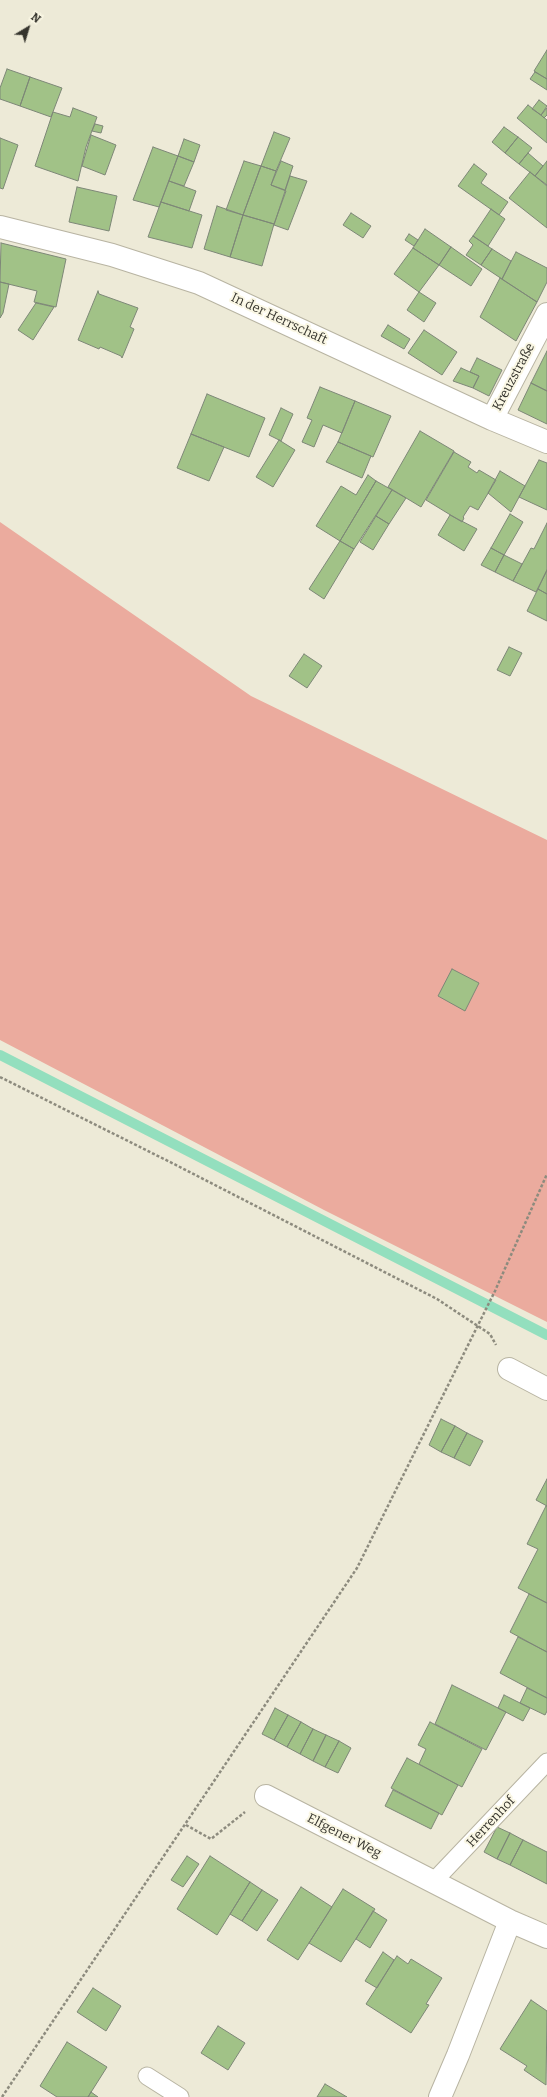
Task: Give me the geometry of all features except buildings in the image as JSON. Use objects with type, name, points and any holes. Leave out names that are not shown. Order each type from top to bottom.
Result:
[{"type":"street","name":"In der Herrschaft","points":[[0,227],[119,257],[199,283],[492,419],[547,442]]},
{"type":"street","name":"Kreuzstraße","points":[[492,419],[547,314]]},
{"type":"street","points":[[509,1369],[547,1389]]},
{"type":"street","name":"Elfgener Weg","points":[[266,1796],[510,1921],[547,1937]]},
{"type":"street","points":[[440,2097],[458,2056],[510,1921]]},
{"type":"lane","name":"Herrenhof","points":[[434,1882],[547,1762]]},
{"type":"lane","points":[[147,2076],[180,2097]]},
{"type":"path","points":[[0,1077],[174,1164],[437,1299],[477,1326]]},
{"type":"path","points":[[2,2097],[355,1573],[477,1326],[496,1291],[547,1174]]},
{"type":"path","points":[[186,1825],[211,1839],[266,1796]]},
{"type":"shaded area","points":[[0,522],[251,696],[547,840],[547,1322],[324,1210],[0,1040]]},
{"type":"waterway","points":[[0,1055],[547,1335]]}]
